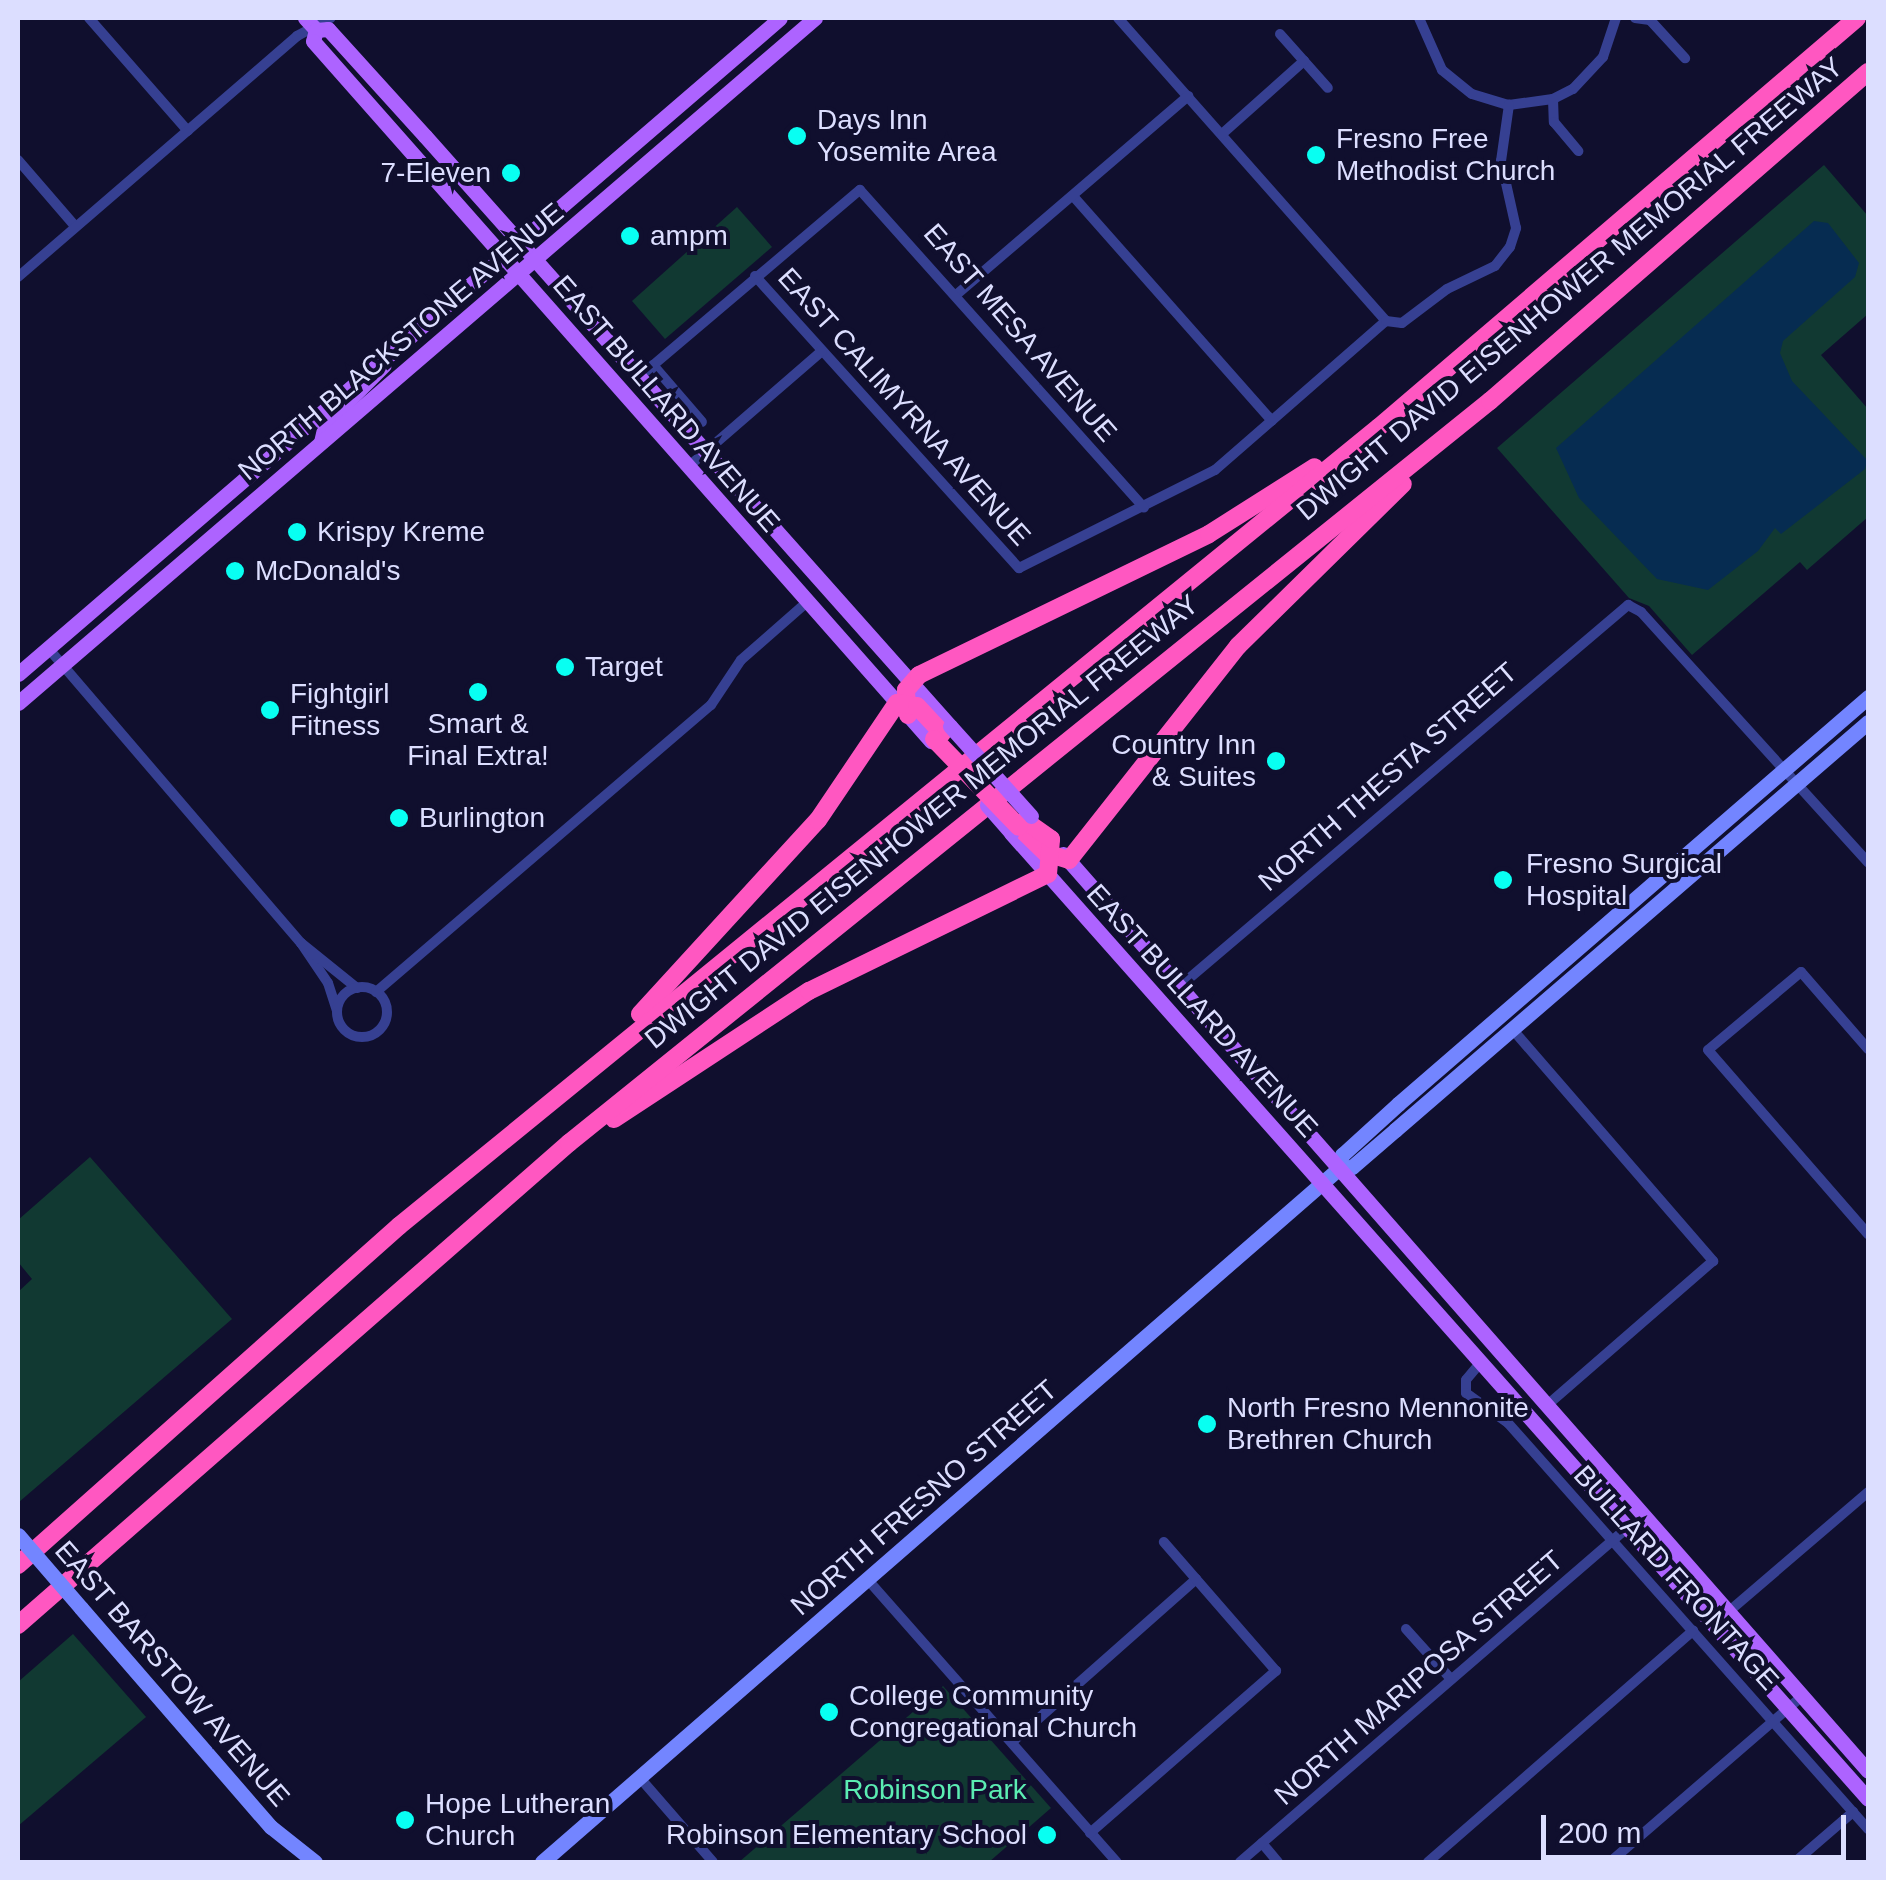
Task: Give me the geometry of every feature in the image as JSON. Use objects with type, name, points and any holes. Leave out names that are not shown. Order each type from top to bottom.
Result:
[{"type":"highway","name":"DWIGHT DAVID EISENHOWER MEMORIAL FREEWAY","points":[[18,1564],[576,1078],[1379,427],[1857,18]]},
{"type":"highway","name":"DWIGHT DAVID EISENHOWER MEMORIAL FREEWAY","points":[[18,1624],[569,1143],[1490,401],[1868,72]]},
{"type":"highway","points":[[569,1143],[809,992],[1055,857],[1238,646],[1490,401]]},
{"type":"highway","points":[[576,1078],[777,870],[908,705],[1208,534],[1379,427]]},
{"type":"highway","points":[[908,705],[1055,857]]},
{"type":"highway","points":[[908,705],[939,735]]},
{"type":"main road","name":"NORTH BLACKSTONE AVENUE","points":[[18,674],[499,254],[780,18]]},
{"type":"main road","name":"NORTH BLACKSTONE AVENUE","points":[[18,703],[815,18]]},
{"type":"main road","points":[[311,25],[328,29],[425,136],[408,132],[366,88],[342,74],[313,41],[311,25]]},
{"type":"main road","name":"EAST BULLARD AVENUE","points":[[342,74],[808,602],[908,705]]},
{"type":"main road","name":"EAST BULLARD AVENUE","points":[[425,136],[704,453],[908,705]]},
{"type":"main road","points":[[321,442],[325,424],[415,328]]},
{"type":"main road","points":[[243,509],[247,493],[295,450],[296,433]]},
{"type":"main road","name":"NORTH FRESNO STREET","points":[[542,1862],[1338,1170],[1356,1142],[1868,696]]},
{"type":"main road","name":"NORTH FRESNO STREET","points":[[1338,1170],[1352,1167],[1868,722]]},
{"type":"main road","name":"EAST BULLARD AVENUE","points":[[1021,824],[1179,987],[1868,1771]]},
{"type":"main road","name":"EAST BULLARD AVENUE","points":[[1055,857],[1322,1184],[1868,1799]]},
{"type":"main road","points":[[1512,1030],[1512,1020],[1580,957],[1583,944]]},
{"type":"main road","points":[[1480,1362],[1494,1364],[1534,1406],[1546,1406]]},
{"type":"main road","name":"EAST BARSTOW AVENUE","points":[[18,1536],[288,1846],[296,1862]]},
{"type":"main road","name":"EAST BARSTOW AVENUE","points":[[288,1846],[315,1862]]},
{"type":"street","points":[[90,18],[188,130]]},
{"type":"street","points":[[18,278],[311,25],[330,18]]},
{"type":"street","points":[[1118,18],[1386,320],[1402,322],[1448,289],[1495,266],[1510,247],[1516,228],[1501,161],[1508,105]]},
{"type":"street","points":[[1420,18],[1442,70],[1472,94],[1508,105],[1553,100],[1590,74],[1616,18]]},
{"type":"street","points":[[1635,18],[1650,20],[1685,58]]},
{"type":"street","points":[[1280,34],[1328,88]]},
{"type":"street","points":[[1222,134],[1304,61]]},
{"type":"street","points":[[956,294],[1188,96]]},
{"type":"street","points":[[1553,100],[1554,122],[1578,151]]},
{"type":"street","points":[[18,160],[76,226]]},
{"type":"street","name":"EAST MESA AVENUE","points":[[755,276],[860,190],[1144,508]]},
{"type":"street","points":[[1074,196],[1272,421]]},
{"type":"street","points":[[638,378],[755,276]]},
{"type":"street","name":"EAST CALIMYRNA AVENUE","points":[[755,276],[1019,568],[1144,508]]},
{"type":"street","points":[[1144,508],[1215,470],[1386,320]]},
{"type":"street","points":[[688,467],[822,351]]},
{"type":"street","points":[[653,365],[702,422]]},
{"type":"street","points":[[376,992],[711,705],[741,660],[808,602]]},
{"type":"street","name":"NORTH THESTA STREET","points":[[1179,987],[1628,605],[1640,612],[1783,770]]},
{"type":"street","points":[[48,648],[301,943],[328,983],[337,1011],[351,1034],[374,1034],[386,1015],[376,992]]},
{"type":"street","points":[[1783,770],[1868,862]]},
{"type":"street","points":[[301,943],[356,988],[376,992]]},
{"type":"street","points":[[1868,1050],[1801,972],[1708,1050],[1868,1234]]},
{"type":"street","points":[[337,1011],[344,995],[356,988]]},
{"type":"street","points":[[1512,1030],[1713,1261],[1546,1406]]},
{"type":"street","name":"BULLARD FRONTAGE","points":[[1480,1362],[1466,1380],[1466,1393],[1508,1423],[1868,1830]]},
{"type":"street","points":[[1713,1626],[1868,1492]]},
{"type":"street","name":"NORTH MARIPOSA STREET","points":[[1240,1862],[1627,1528]]},
{"type":"street","points":[[1090,1833],[1276,1670],[1164,1542]]},
{"type":"street","points":[[1012,1742],[1196,1579]]},
{"type":"street","points":[[868,1580],[1116,1862]]},
{"type":"street","points":[[1406,1629],[1451,1679]]},
{"type":"street","points":[[1428,1862],[1693,1632]]},
{"type":"street","points":[[1610,1862],[1802,1696]]},
{"type":"street","points":[[640,1778],[713,1862]]},
{"type":"street","points":[[1795,1862],[1853,1812]]},
{"type":"street","points":[[1262,1844],[1278,1862]]},
{"type":"green space","points":[[1824,165],[1868,216],[1868,314],[1821,355],[1868,409],[1868,517],[1807,570],[1800,562],[1692,655],[1649,606],[1629,598],[1497,448]]},
{"type":"green space","points":[[737,207],[772,247],[665,339],[632,301]]},
{"type":"green space","points":[[90,1157],[232,1319],[19,1502],[18,1292],[32,1279],[18,1262],[18,1220]]},
{"type":"green space","points":[[73,1634],[146,1717],[18,1826],[18,1682]]},
{"type":"green space","name":"Robinson Park","points":[[943,1686],[1051,1808],[989,1862],[739,1862]]},
{"type":"water","points":[[1814,221],[1828,223],[1859,263],[1855,277],[1783,341],[1780,353],[1792,381],[1867,460],[1865,469],[1781,534],[1775,528],[1758,551],[1708,590],[1657,579],[1579,498],[1556,448]]},
{"type":"place","name":"Days Inn Yosemite Area","points":[[797,136]]},
{"type":"place","name":"Fresno Free Methodist Church","points":[[1316,155]]},
{"type":"place","name":"7-Eleven","points":[[511,173]]},
{"type":"place","name":"ampm","points":[[630,236]]},
{"type":"place","name":"Krispy Kreme","points":[[297,532]]},
{"type":"place","name":"McDonald's","points":[[235,571]]},
{"type":"place","name":"Target","points":[[565,667]]},
{"type":"place","name":"Smart & Final Extra!","points":[[478,692]]},
{"type":"place","name":"Fightgirl Fitness","points":[[270,710]]},
{"type":"place","name":"Country Inn & Suites","points":[[1276,761]]},
{"type":"place","name":"Burlington","points":[[399,818]]},
{"type":"place","name":"Fresno Surgical Hospital","points":[[1503,880]]},
{"type":"place","name":"North Fresno Mennonite Brethren Church","points":[[1207,1424]]},
{"type":"place","name":"College Community Congregational Church","points":[[829,1712]]},
{"type":"place","name":"Hope Lutheran Church","points":[[405,1820]]},
{"type":"place","name":"Robinson Elementary School","points":[[1047,1835]]}]
